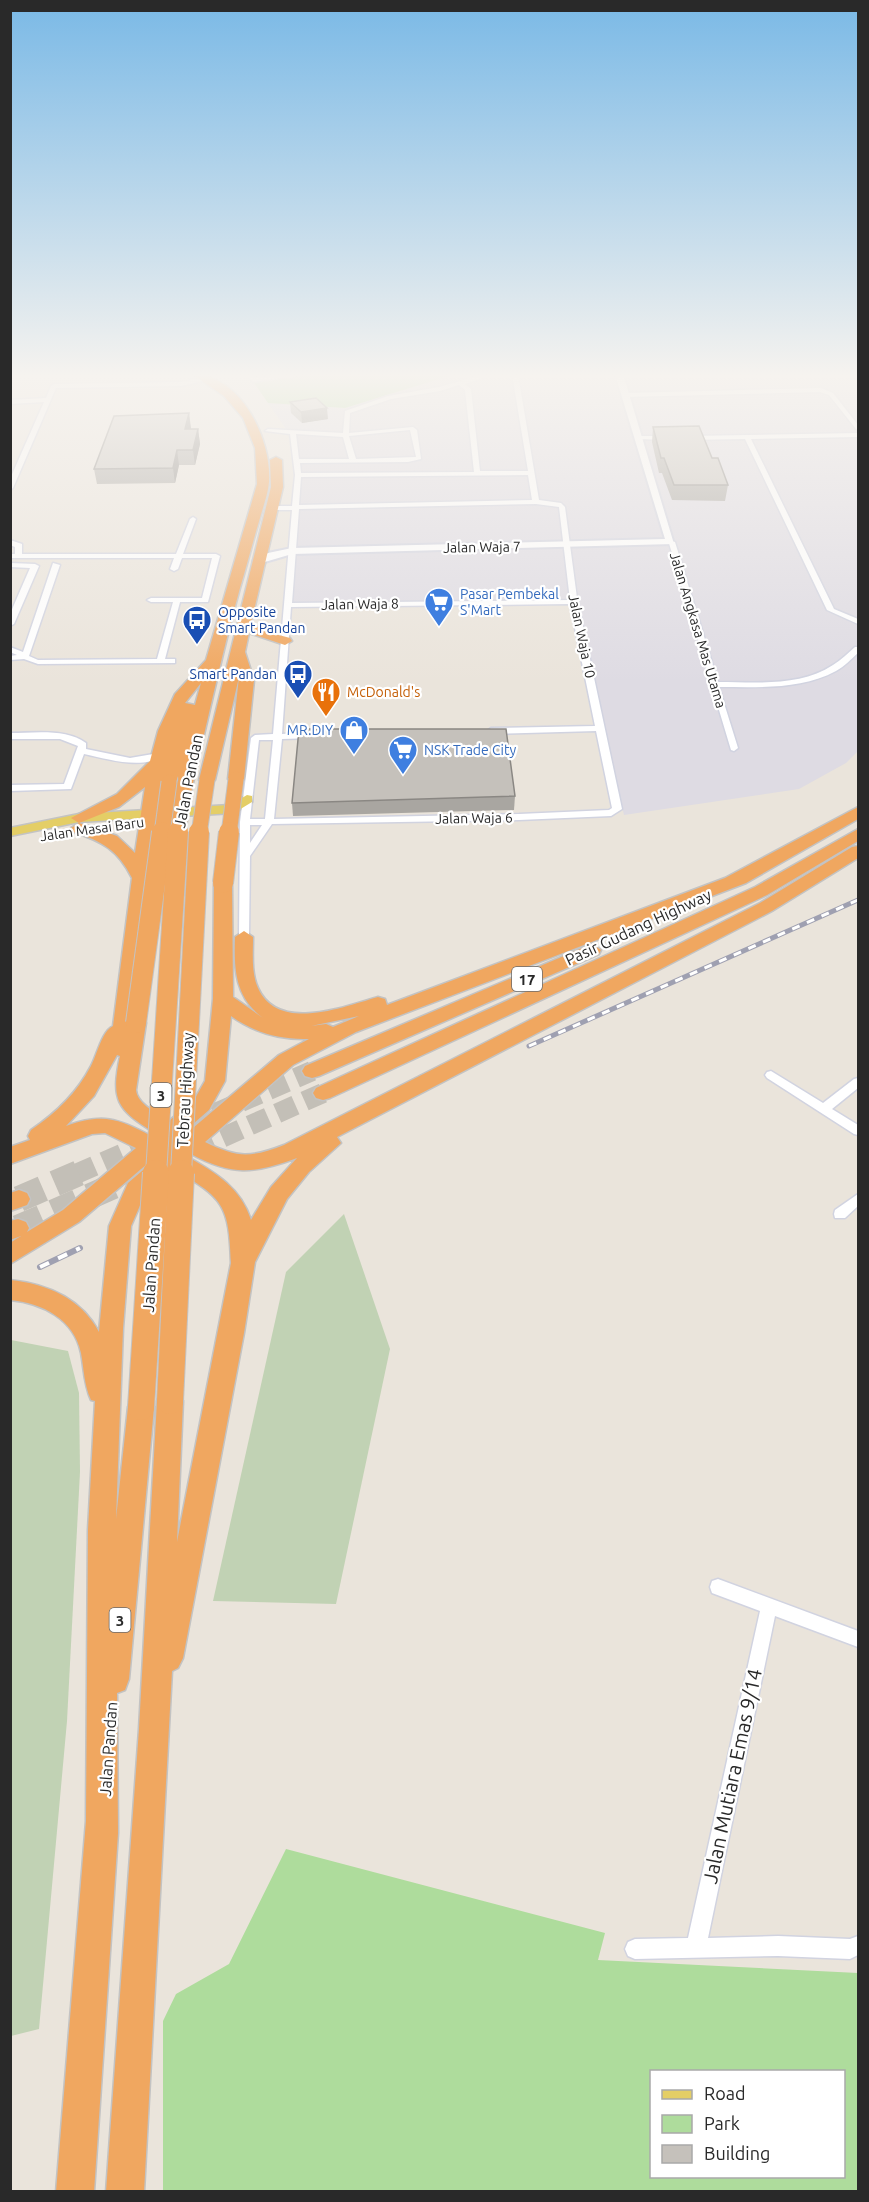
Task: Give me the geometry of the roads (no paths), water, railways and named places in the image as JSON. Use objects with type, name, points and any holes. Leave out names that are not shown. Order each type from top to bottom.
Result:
[{"type":"highway","name":"Jalan Pandan","points":[[75,2192],[112,1698],[141,1407],[178,824],[177,782],[263,477]]},
{"type":"highway","name":"Jalan Pandan","points":[[207,780],[277,487],[277,477]]},
{"type":"highway","points":[[243,623],[259,634],[285,641]]},
{"type":"highway","points":[[10,1255],[71,1216],[202,1105],[215,1081],[222,990],[223,883],[248,680],[237,650]]},
{"type":"highway","points":[[213,661],[182,694],[166,731],[159,758],[148,817],[141,880],[129,1019],[126,1091],[132,1106],[141,1115],[169,1132],[229,1162],[249,1164],[292,1151],[766,907],[858,851]]},
{"type":"highway","points":[[79,823],[132,793],[159,758]]},
{"type":"highway","name":"Tebrau Highway","points":[[154,1729],[199,825],[207,780]]},
{"type":"highway","points":[[10,1155],[69,1113],[88,1092],[129,1019],[177,782]]},
{"type":"highway","name":"Pasir Gudang Highway","points":[[312,1071],[660,920],[740,879],[858,812]]},
{"type":"highway","points":[[79,823],[116,842],[129,853],[141,880]]},
{"type":"highway","name":"Pasir Gudang Highway","points":[[323,1093],[761,891],[858,834]]},
{"type":"highway","points":[[102,1833],[102,1530],[111,1328],[120,1226],[136,1189],[286,1060],[349,1027],[740,879]]},
{"type":"highway","points":[[244,937],[245,976],[252,998],[268,1012],[279,1016],[300,1020],[321,1019],[419,994],[450,990]]},
{"type":"highway","points":[[222,990],[240,1014],[258,1025],[295,1035],[349,1027]]},
{"type":"highway","points":[[243,1263],[270,1205],[284,1184],[318,1151],[510,1040]]},
{"type":"highway","points":[[10,1155],[90,1126],[107,1125],[129,1134],[212,1181],[236,1206],[241,1225],[243,1263],[232,1333],[154,1729]]},
{"type":"highway","points":[[10,1290],[39,1294],[56,1300],[79,1323],[89,1338],[107,1428]]},
{"type":"highway","name":"3","points":[[125,2192],[154,1729]]},
{"type":"main road","name":"Jalan Masai Baru","points":[[10,832],[79,823],[234,809],[247,799]]},
{"type":"main road","name":"Jalan Masai Baru","points":[[148,817],[223,816],[245,826]]},
{"type":"main road","name":"Jalan Masai Baru","points":[[10,842],[79,823]]},
{"type":"street","points":[[247,854],[269,822],[298,477]]},
{"type":"street","points":[[272,508],[536,502],[531,477]]},
{"type":"street","name":"Jalan Angkasa Mas Utama","points":[[652,477],[734,748]]},
{"type":"street","points":[[766,477],[831,610],[858,622]]},
{"type":"street","name":"Jalan Waja 10","points":[[536,502],[552,502],[562,507],[574,600],[601,728]]},
{"type":"street","points":[[174,569],[193,519]]},
{"type":"street","points":[[10,542],[19,546],[14,556],[214,555],[217,558],[205,600],[151,600]]},
{"type":"street","name":"Jalan Waja 7","points":[[258,561],[272,555],[292,551],[671,542]]},
{"type":"street","name":"Jalan Waja 7","points":[[262,544],[292,551]]},
{"type":"street","points":[[10,565],[35,566],[10,624]]},
{"type":"street","points":[[25,657],[56,565]]},
{"type":"street","name":"Jalan Waja 8","points":[[289,602],[574,600]]},
{"type":"street","points":[[160,661],[177,601]]},
{"type":"street","points":[[18,604],[41,604]]},
{"type":"street","points":[[10,649],[22,652],[25,657]]},
{"type":"street","points":[[714,684],[786,684],[799,681],[833,669],[858,649]]},
{"type":"street","points":[[10,658],[25,657],[38,662],[172,661]]},
{"type":"street","points":[[485,731],[601,728]]},
{"type":"street","name":"Jalan Waja 6","points":[[245,826],[269,822],[519,817],[617,811],[601,728]]},
{"type":"street","points":[[244,937],[247,854],[245,826],[255,738],[278,735],[325,735]]},
{"type":"street","points":[[10,736],[68,737],[78,740],[82,748],[68,787],[10,788]]},
{"type":"street","points":[[82,748],[130,761],[159,758]]},
{"type":"street","points":[[245,826],[253,834],[261,833]]},
{"type":"street","points":[[771,1075],[858,1131]]},
{"type":"street","points":[[824,1109],[858,1082]]},
{"type":"street","points":[[840,1214],[858,1199]]},
{"type":"street","points":[[718,1587],[858,1639]]},
{"type":"street","name":"Jalan Mutiara Emas 9/14","points":[[696,1947],[769,1606]]},
{"type":"street","points":[[634,1949],[696,1947],[850,1949],[858,1946]]},
{"type":"tunnel","points":[[76,1174],[312,1071]]},
{"type":"tunnel","points":[[140,1174],[323,1093]]},
{"type":"tunnel","points":[[19,1199],[79,1173]]},
{"type":"tunnel","points":[[18,1228],[143,1173]]},
{"type":"railway","points":[[529,1046],[858,900]]},
{"type":"railway","points":[[40,1267],[80,1248]]},
{"type":"place","name":"Pasar Pembekal S'Mart","points":[[439,628]]},
{"type":"place","name":"Opposite Smart Pandan","points":[[197,646]]},
{"type":"place","name":"Smart Pandan","points":[[298,700]]},
{"type":"place","name":"McDonald's","points":[[326,718]]},
{"type":"place","name":"MR.DIY","points":[[354,756]]},
{"type":"place","name":"NSK Trade City","points":[[403,776]]}]
